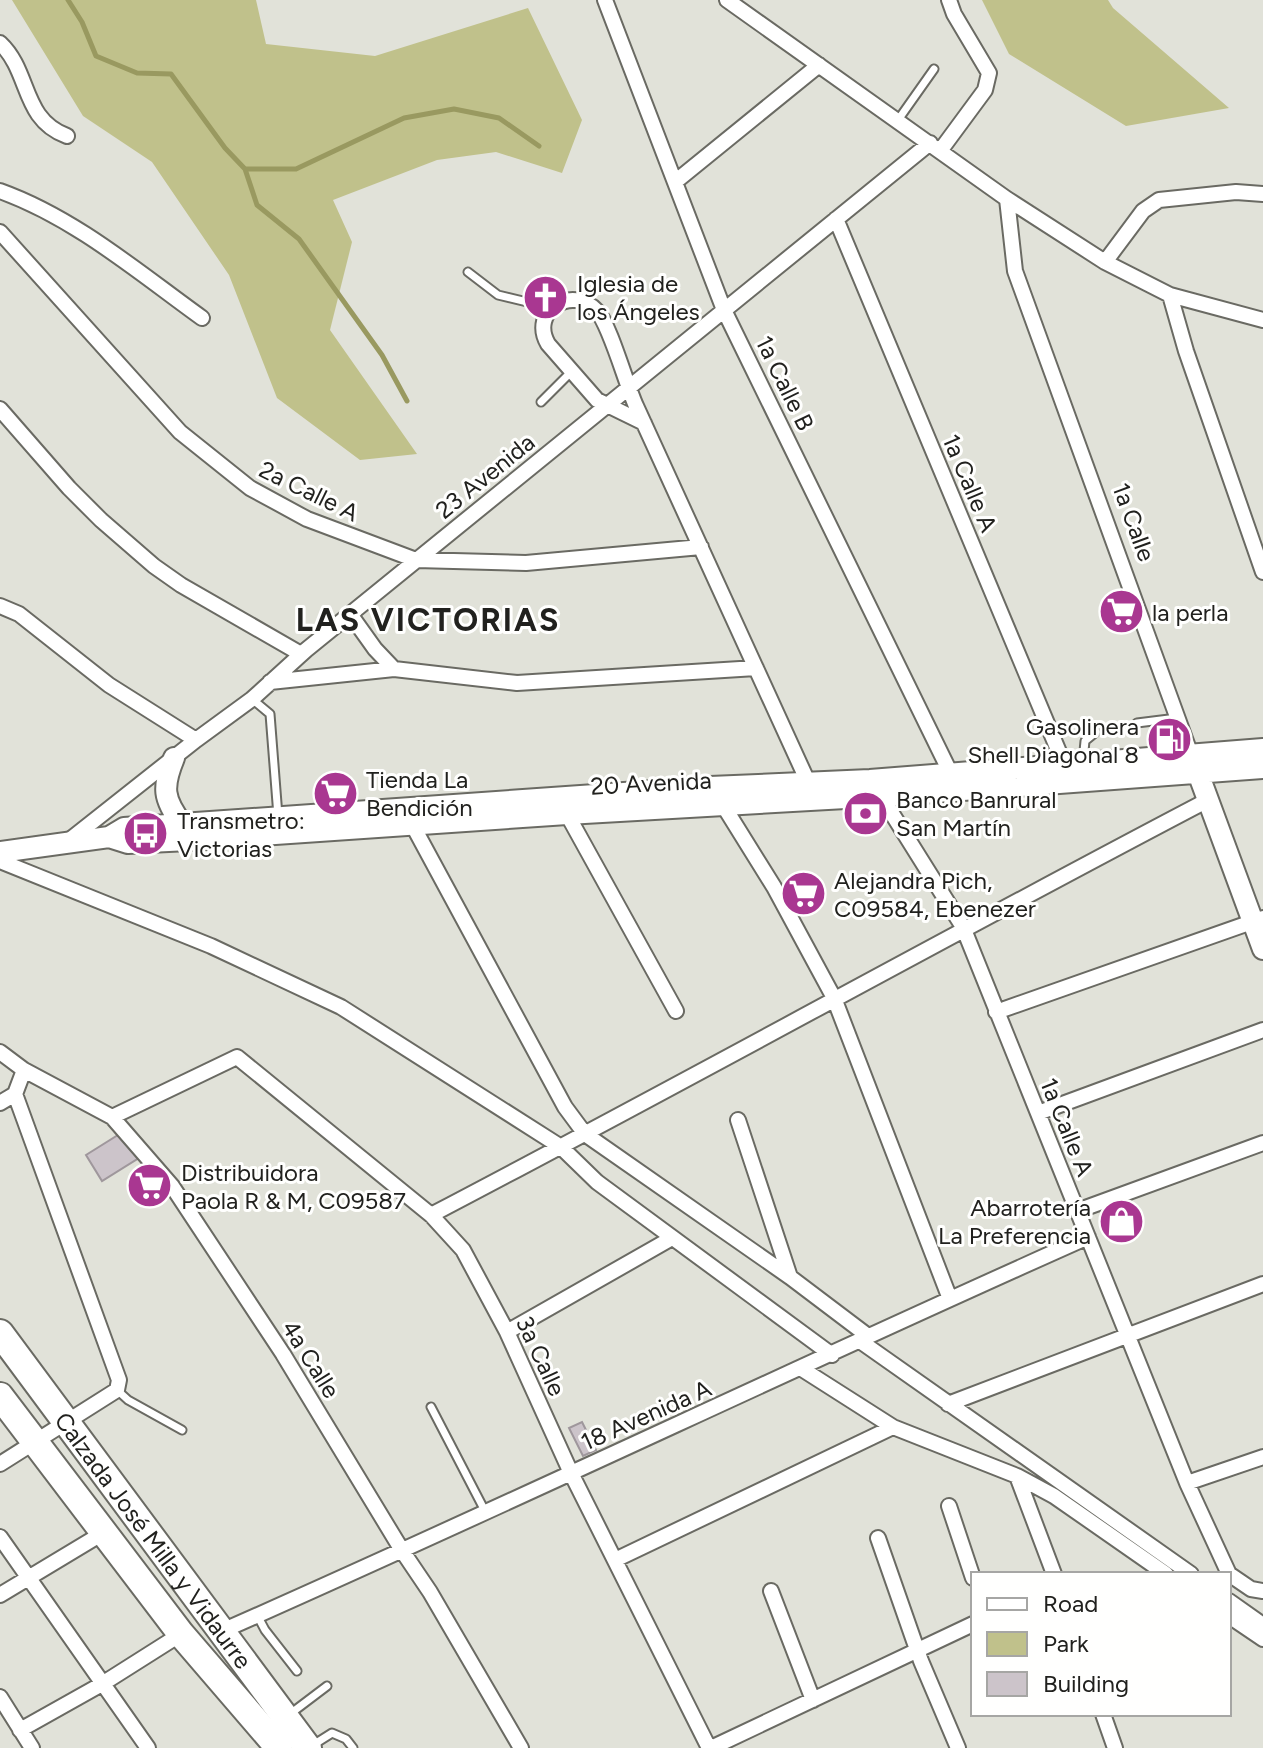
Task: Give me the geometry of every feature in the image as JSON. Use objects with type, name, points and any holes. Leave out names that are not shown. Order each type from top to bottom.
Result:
[{"type":"highway","name":"Calzada José Milla y Vidaurre","points":[[0,1333],[308,1748]]},
{"type":"highway","points":[[0,1376],[31,1418],[48,1424],[68,1422]]},
{"type":"highway","name":"Calzada José Milla y Vidaurre","points":[[0,1396],[181,1634],[279,1748]]},
{"type":"highway","points":[[36,1443],[47,1441],[69,1447],[119,1513],[141,1522]]},
{"type":"street","name":"1a Calle B","points":[[605,0],[724,310],[951,774]]},
{"type":"street","points":[[727,0],[1007,199],[1105,262],[1170,295],[1263,320]]},
{"type":"street","name":"23 Avenida","points":[[66,842],[252,699],[301,654],[836,219],[935,147],[985,90],[989,73],[949,0]]},
{"type":"street","points":[[0,43],[26,86],[31,104],[40,117],[51,130],[67,136]]},
{"type":"street","points":[[675,182],[819,65]]},
{"type":"street","points":[[0,191],[70,223],[202,318]]},
{"type":"street","points":[[1105,262],[1143,211],[1159,200],[1236,192],[1263,194]]},
{"type":"street","name":"1a Calle","points":[[1007,199],[1015,271],[1177,718],[1258,920],[1263,949]]},
{"type":"street","name":"1a Calle A","points":[[836,219],[1074,764]]},
{"type":"street","name":"2a Calle A","points":[[0,232],[162,413],[220,466],[288,510],[416,560],[526,563],[701,547]]},
{"type":"street","points":[[1170,295],[1186,351],[1263,572]]},
{"type":"street","points":[[644,423],[606,406],[571,372],[544,337],[543,322],[552,308],[572,298],[582,300],[599,313],[628,388],[701,547],[808,782]]},
{"type":"street","points":[[0,409],[6,423],[69,488],[154,566],[181,585],[301,654]]},
{"type":"street","points":[[0,606],[19,614],[101,680],[196,740]]},
{"type":"street","points":[[350,614],[394,669]]},
{"type":"street","points":[[270,682],[394,669],[517,683],[756,668]]},
{"type":"street","points":[[1194,763],[1263,749]]},
{"type":"street","points":[[174,758],[165,780],[166,793],[168,805],[182,824]]},
{"type":"street","points":[[1194,763],[1263,768]]},
{"type":"street","name":"20 Avenida","points":[[0,852],[109,837],[128,843],[143,843],[408,817],[558,797],[1074,764],[1194,763]]},
{"type":"street","name":"20 Avenida","points":[[109,837],[124,828],[278,818],[567,814],[881,796],[1194,763]]},
{"type":"street","name":"1a Calle A","points":[[881,796],[963,927],[1187,1483],[1228,1572]]},
{"type":"street","points":[[431,1215],[963,927],[1208,800]]},
{"type":"street","points":[[723,805],[787,909],[834,998],[950,1299]]},
{"type":"street","points":[[567,814],[676,1011]]},
{"type":"street","points":[[408,817],[565,1107],[585,1134],[790,1277],[948,1404],[1188,1572]]},
{"type":"street","points":[[0,861],[211,946],[341,1007],[561,1147],[597,1182],[832,1355]]},
{"type":"street","points":[[996,1012],[1258,920]]},
{"type":"street","points":[[1038,1113],[1263,1030]]},
{"type":"street","name":"4a Calle","points":[[0,1052],[24,1070],[112,1117],[172,1186],[283,1354],[430,1592],[521,1748]]},
{"type":"street","name":"3a Calle","points":[[112,1117],[237,1057],[431,1215],[463,1250],[507,1332],[571,1473],[710,1748]]},
{"type":"street","points":[[0,1103],[15,1094],[24,1070]]},
{"type":"street","points":[[0,1464],[117,1390],[118,1376],[15,1094]]},
{"type":"street","points":[[738,1120],[790,1277]]},
{"type":"street","points":[[1077,1211],[1263,1143]]},
{"type":"street","name":"18 Avenida A","points":[[222,1631],[403,1552],[1088,1237]]},
{"type":"street","points":[[507,1332],[672,1238]]},
{"type":"street","points":[[948,1404],[1263,1284]]},
{"type":"street","points":[[802,1369],[893,1427],[1017,1476],[1054,1496],[1163,1572]]},
{"type":"street","points":[[615,1560],[893,1427]]},
{"type":"street","points":[[1187,1483],[1263,1457]]},
{"type":"street","points":[[1017,1476],[1053,1572]]},
{"type":"street","points":[[949,1506],[971,1572]]},
{"type":"street","points":[[0,1595],[103,1533]]},
{"type":"street","points":[[0,1537],[148,1748]]},
{"type":"street","points":[[878,1538],[918,1650],[958,1748]]},
{"type":"street","points":[[1231,1577],[1251,1589],[1263,1591]]},
{"type":"street","points":[[771,1591],[813,1700]]},
{"type":"street","points":[[1231,1602],[1263,1625]]},
{"type":"street","points":[[1231,1617],[1263,1639]]},
{"type":"street","points":[[710,1748],[971,1625]]},
{"type":"street","points":[[20,1730],[102,1684],[181,1634]]},
{"type":"street","name":"Calzada José Milla y Vidaurre","points":[[235,1698],[260,1748]]},
{"type":"street","points":[[1,1700],[32,1748]]},
{"type":"street","points":[[1104,1716],[1115,1748]]},
{"type":"lane","points":[[898,120],[934,69]]},
{"type":"lane","points":[[468,272],[498,295],[552,308]]},
{"type":"lane","points":[[541,402],[571,372]]},
{"type":"lane","points":[[252,699],[270,714],[278,818]]},
{"type":"lane","points":[[1137,723],[1177,718]]},
{"type":"lane","points":[[1074,764],[1085,741],[1096,732]]},
{"type":"lane","points":[[117,1390],[128,1400],[182,1430]]},
{"type":"lane","points":[[431,1407],[486,1513]]},
{"type":"lane","points":[[257,1615],[297,1671]]},
{"type":"lane","points":[[285,1717],[327,1686]]},
{"type":"lane","points":[[308,1748],[332,1733],[340,1734],[353,1748]]},
{"type":"green space","points":[[12,0],[256,0],[266,44],[375,56],[528,8],[582,120],[562,173],[496,152],[437,160],[333,200],[352,242],[330,330],[417,454],[360,460],[277,398],[229,275],[152,162],[83,116]]},
{"type":"green space","points":[[982,0],[1108,0],[1113,8],[1229,108],[1126,126],[1009,54]]},
{"type":"building","points":[[118,1135],[142,1156],[102,1181],[86,1155]]},
{"type":"building","name":"Abarrotería La Preferencia","points":[[1136,1206],[1142,1226],[1108,1235],[1102,1216]]},
{"type":"building","points":[[582,1422],[596,1450],[583,1456],[569,1428]]},
{"type":"waterway","points":[[68,0],[82,22],[96,56],[137,73],[171,74],[225,148],[245,169],[296,169],[404,118],[454,109],[499,118],[539,146]]},
{"type":"waterway","points":[[245,169],[257,205],[299,239],[382,355],[407,401]]},
{"type":"place","name":"Iglesia de los Ángeles","points":[[546,297]]},
{"type":"place","name":"la perla","points":[[1121,612]]},
{"type":"place","name":"Gasolinera Shell Diagonal 8","points":[[1170,740]]},
{"type":"place","name":"Tienda La Bendición","points":[[335,793]]},
{"type":"place","name":"Banco Banrural San Martín","points":[[865,813]]},
{"type":"place","name":"Transmetro: Victorias","points":[[146,834]]},
{"type":"place","name":"Alejandra Pich, C09584, Ebenezer","points":[[803,894]]},
{"type":"place","name":"Distribuidora Paola R & M, C09587","points":[[150,1186]]},
{"type":"place","name":"Abarrotería La Preferencia","points":[[1122,1221]]},
{"type":"district","name":"LAS VICTORIAS","points":[[428,620]]}]
